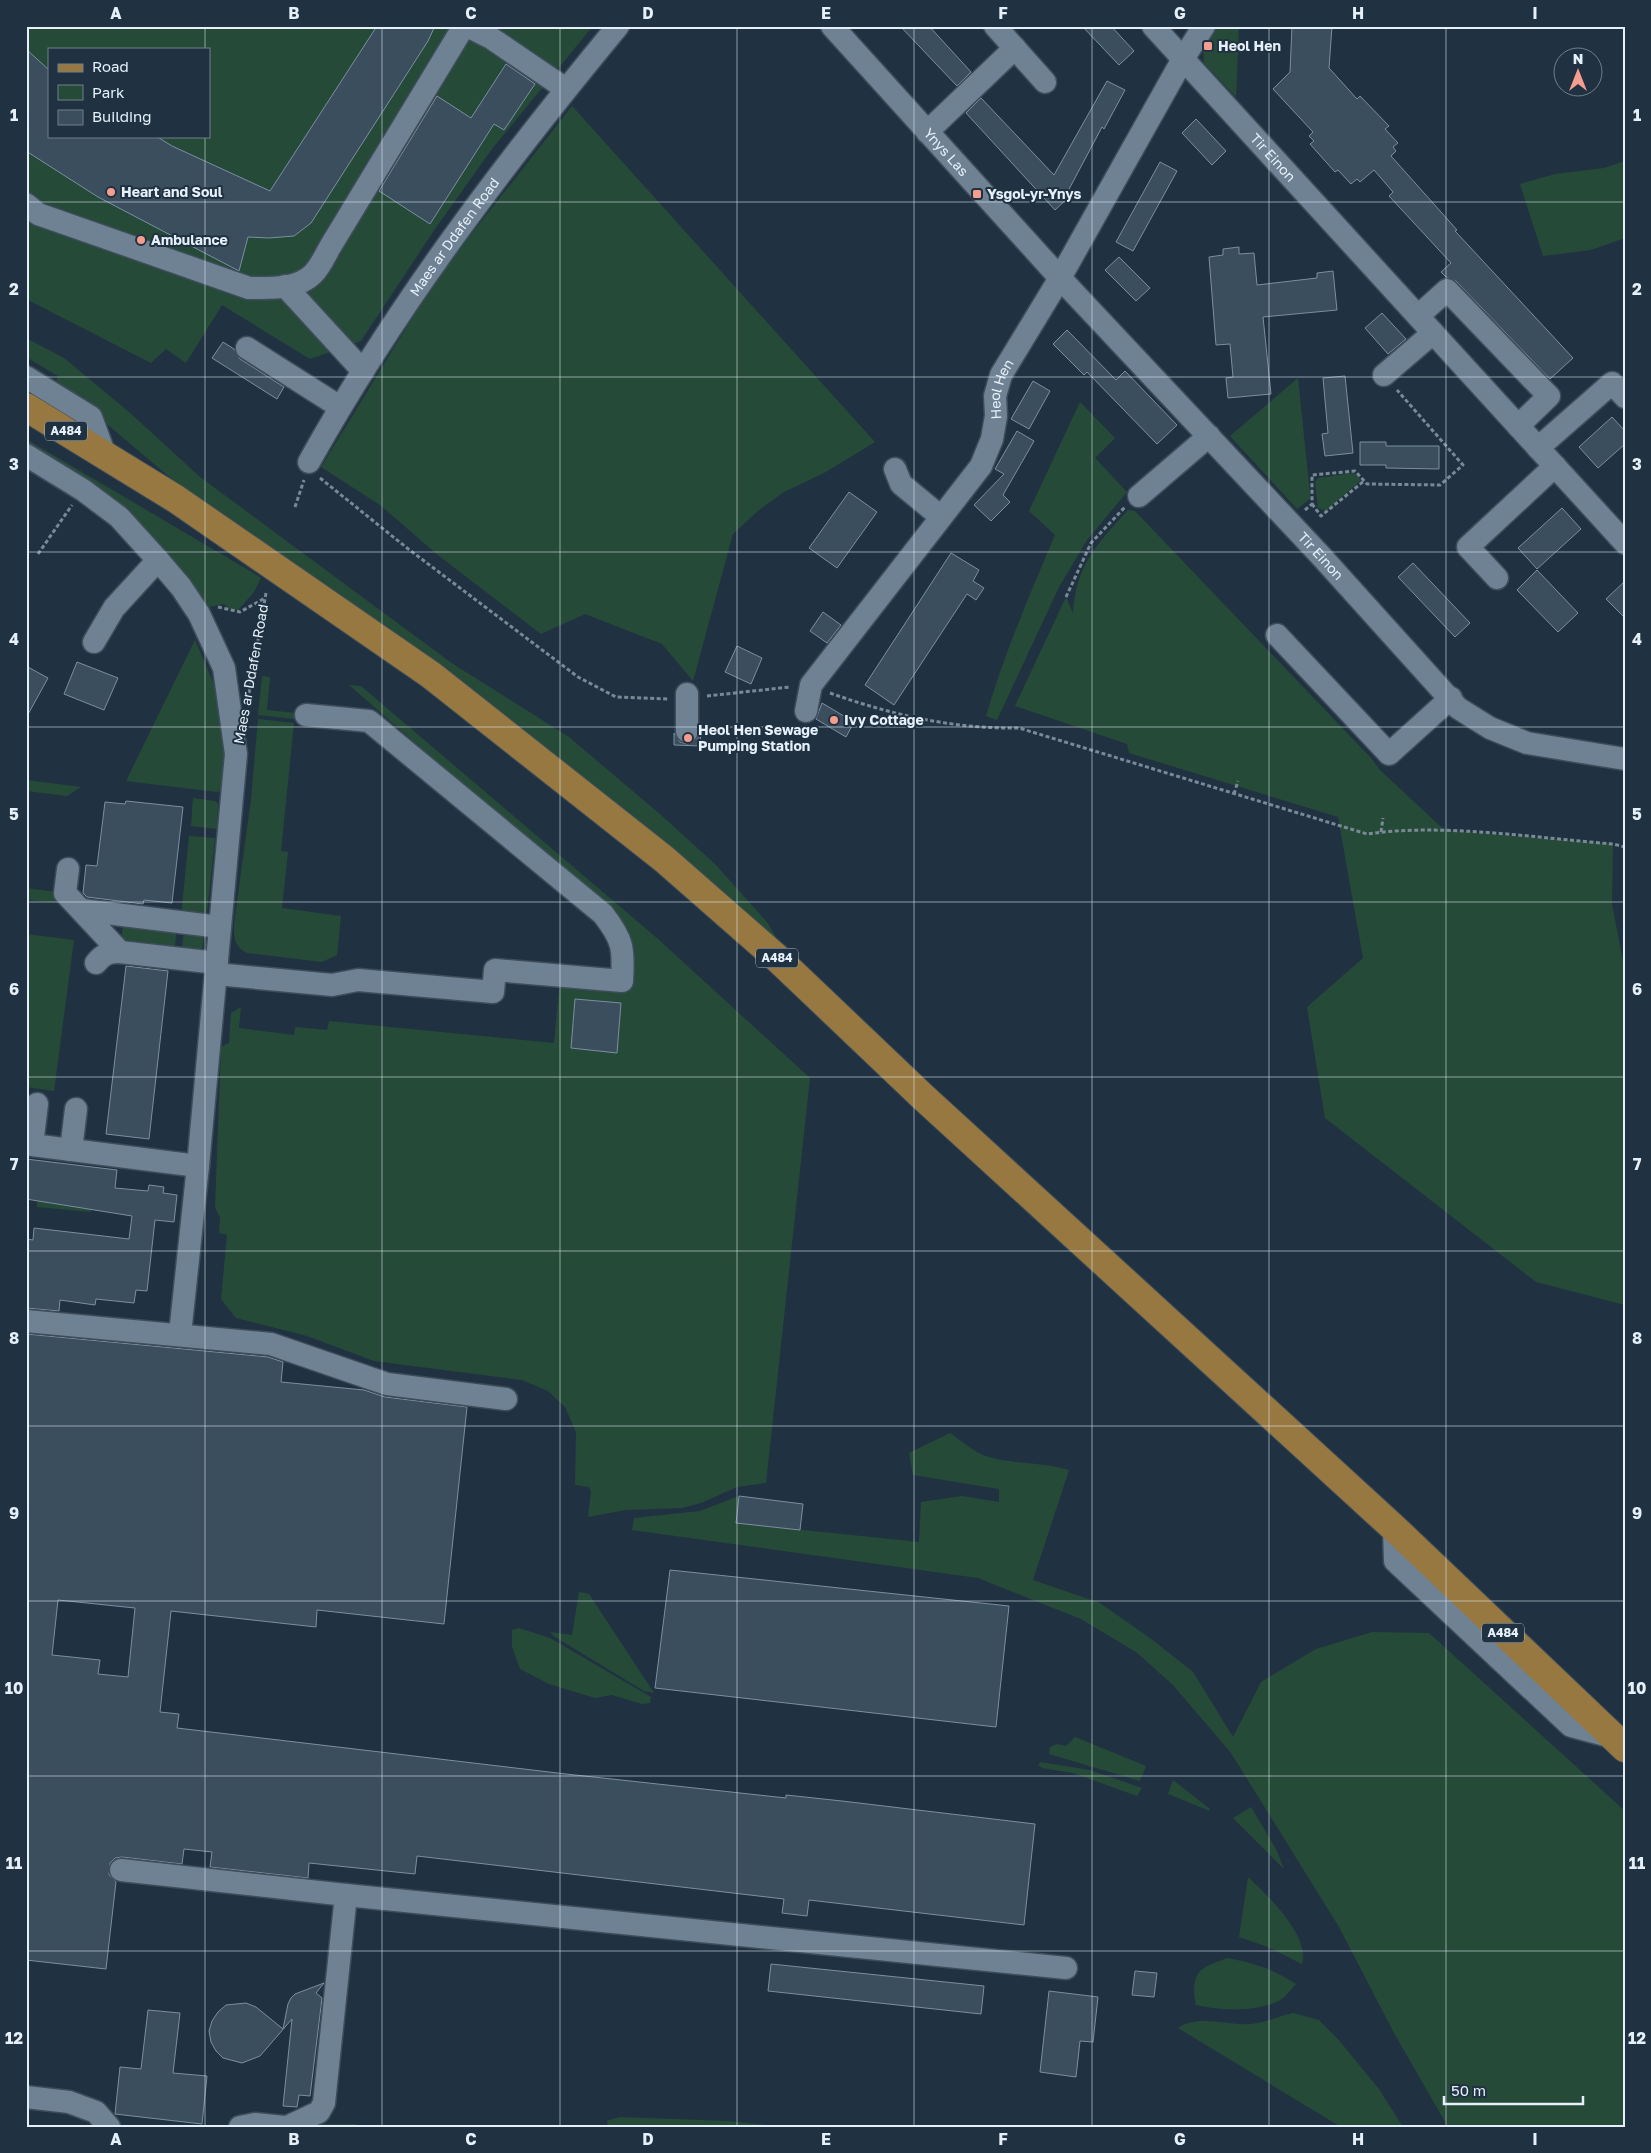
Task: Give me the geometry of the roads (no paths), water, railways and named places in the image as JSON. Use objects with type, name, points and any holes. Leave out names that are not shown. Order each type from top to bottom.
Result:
[{"type":"main road","name":"A484","points":[[26,407],[176,499],[430,675],[664,859],[777,958],[930,1104],[1394,1528],[1619,1743]]},
{"type":"street","points":[[26,204],[38,214],[213,277],[249,288],[285,286],[299,282],[313,274],[466,26],[491,38],[566,88]]},
{"type":"street","name":"Maes ar Ddafen Road","points":[[310,472],[340,407],[423,278],[566,88],[618,26]]},
{"type":"street","name":"Ynys Las","points":[[832,26],[1060,278]]},
{"type":"street","points":[[995,26],[1045,82]]},
{"type":"street","name":"Tir Einon","points":[[1153,26],[1625,542]]},
{"type":"street","name":"Heol Hen","points":[[806,710],[810,685],[981,466],[992,439],[996,416],[995,396],[1001,375],[1060,278],[1183,59],[1204,26]]},
{"type":"street","points":[[927,132],[1015,48]]},
{"type":"street","name":"Tir Einon","points":[[1060,278],[1209,436],[1451,698],[1458,708],[1490,728],[1528,743],[1625,759]]},
{"type":"street","points":[[285,286],[363,371]]},
{"type":"street","points":[[1418,316],[1447,290],[1549,396],[1518,426]]},
{"type":"street","points":[[1384,375],[1433,333]]},
{"type":"street","points":[[247,348],[340,407]]},
{"type":"street","points":[[26,377],[91,417],[105,455]]},
{"type":"street","points":[[1538,448],[1612,383],[1625,397]]},
{"type":"street","points":[[1139,496],[1209,436]]},
{"type":"street","points":[[26,455],[84,490],[119,518],[181,587],[198,614],[224,668],[236,754],[198,1166],[180,1334]]},
{"type":"street","points":[[1497,578],[1468,547],[1555,466]]},
{"type":"street","points":[[895,470],[901,484],[941,516]]},
{"type":"street","points":[[94,642],[114,608],[158,560]]},
{"type":"street","points":[[1277,635],[1390,754],[1451,698]]},
{"type":"street","points":[[687,696],[687,731]]},
{"type":"street","points":[[96,963],[102,955],[120,952],[333,978],[493,992],[495,970],[622,981],[624,957],[618,935],[602,914],[369,721],[306,715]]},
{"type":"street","points":[[68,869],[65,893],[120,952]]},
{"type":"street","points":[[82,910],[220,926]]},
{"type":"street","points":[[37,1104],[32,1145],[198,1166]]},
{"type":"street","points":[[71,1150],[76,1108]]},
{"type":"street","points":[[26,1321],[271,1344],[387,1384],[506,1399]]},
{"type":"street","points":[[121,1870],[346,1895],[1066,1968]]},
{"type":"street","points":[[240,2127],[255,2124],[285,2127],[319,2112],[324,2103],[346,1895]]},
{"type":"street","points":[[26,2097],[69,2102],[96,2112],[109,2127]]},
{"type":"place","name":"Heol Hen","points":[[1208,46]]},
{"type":"place","name":"Heart and Soul","points":[[111,192]]},
{"type":"place","name":"Ysgol-yr-Ynys","points":[[977,194]]},
{"type":"place","name":"Ambulance","points":[[141,240]]},
{"type":"place","name":"Ivy Cottage","points":[[834,720]]},
{"type":"place","name":"Heol Hen Sewage Pumping Station","points":[[688,738]]}]
